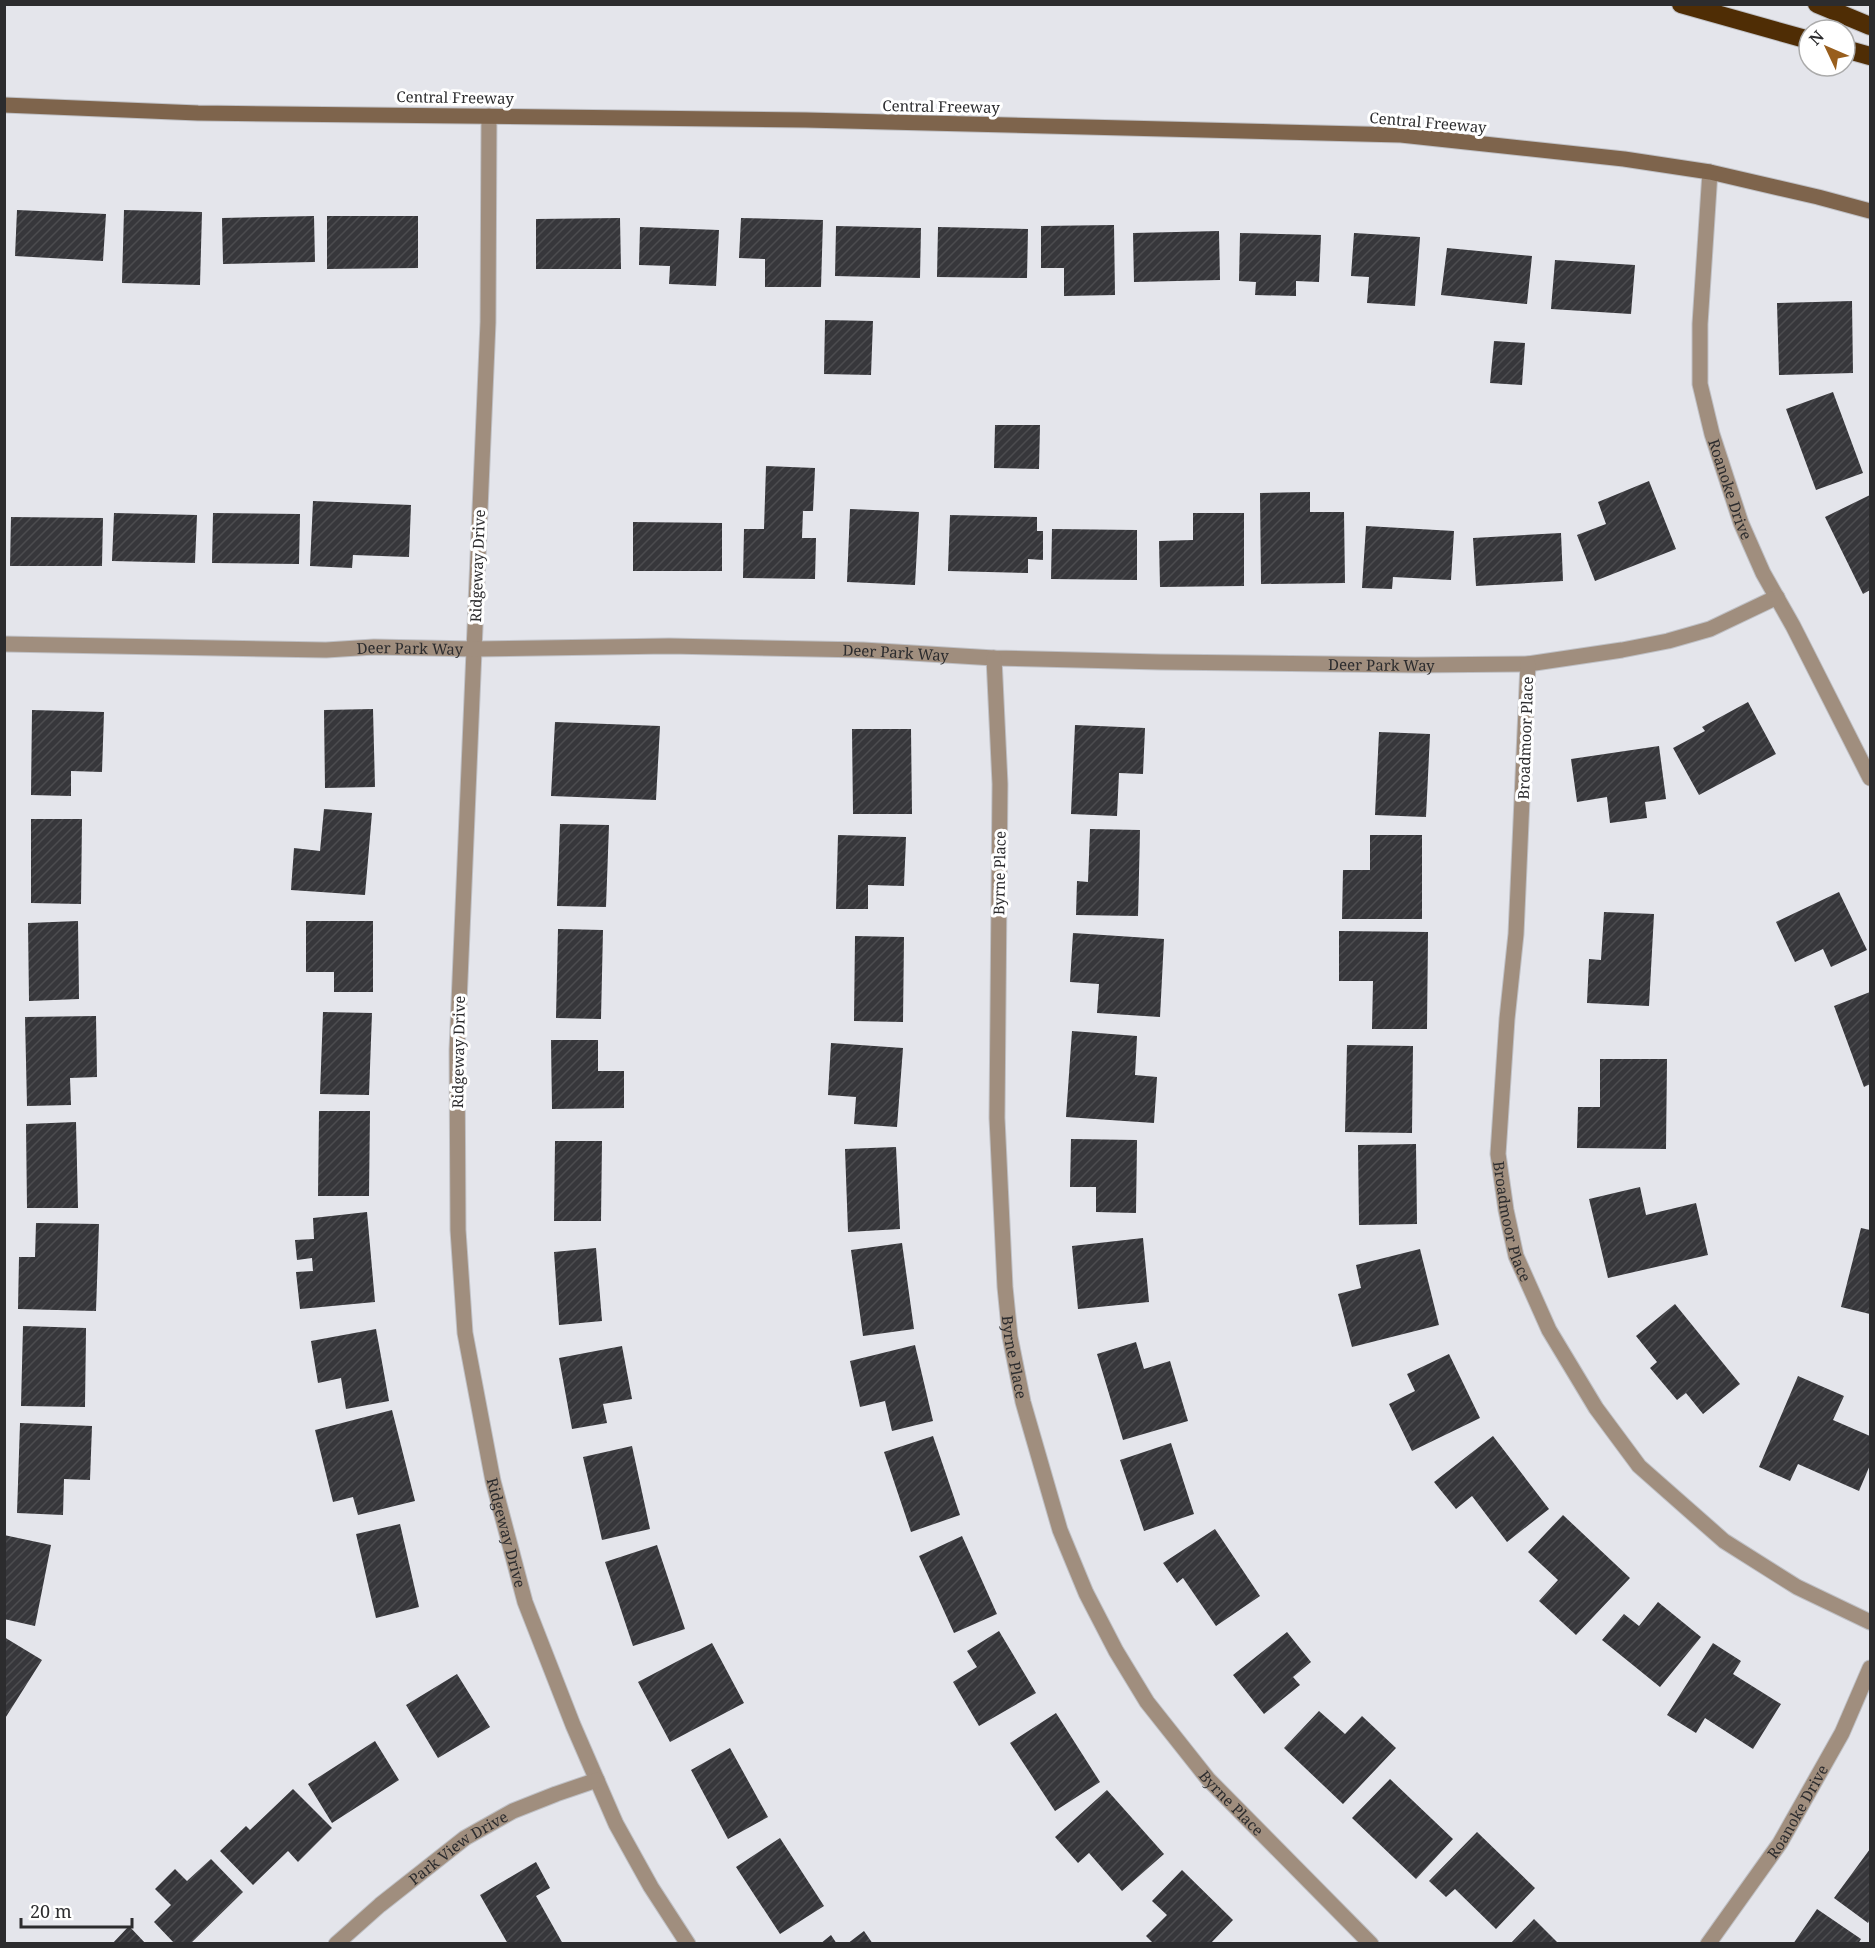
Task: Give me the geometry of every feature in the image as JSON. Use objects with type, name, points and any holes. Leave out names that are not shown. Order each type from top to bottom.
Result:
[{"type":"highway","points":[[1681,4],[1797,37]]},
{"type":"highway","points":[[1817,4],[1870,26]]},
{"type":"main road","name":"Central Freeway","points":[[4,105],[198,113],[806,120],[1401,135],[1624,159],[1710,172],[1870,211]]},
{"type":"street","name":"Ridgeway Drive","points":[[489,116],[488,322],[457,1061],[458,1230],[465,1333],[492,1481],[525,1602],[616,1824],[651,1887],[688,1944]]},
{"type":"street","name":"Roanoke Drive","points":[[1710,172],[1700,324],[1700,384],[1712,434],[1741,523],[1763,573],[1814,665],[1870,778]]},
{"type":"street","name":"Deer Park Way","points":[[4,644],[326,650],[374,647],[474,649],[680,646],[863,650],[994,658],[1289,664],[1528,664],[1668,641],[1710,629],[1777,597]]},
{"type":"street","name":"Byrne Place","points":[[994,658],[1000,784],[998,1118],[1005,1287],[1010,1337],[1023,1402],[1060,1530],[1086,1593],[1116,1651],[1147,1702],[1208,1779],[1371,1944]]},
{"type":"street","name":"Broadmoor Place","points":[[1528,664],[1516,934],[1507,1019],[1498,1154],[1506,1210],[1516,1256],[1549,1330],[1596,1408],[1639,1466],[1724,1541],[1797,1587],[1870,1622]]},
{"type":"street","name":"Roanoke Drive","points":[[1708,1944],[1780,1843],[1842,1733],[1870,1668]]},
{"type":"street","name":"Park View Drive","points":[[336,1944],[380,1905],[465,1838],[513,1811],[597,1780]]},
{"type":"building","points":[[17,210],[106,214],[103,261],[15,256]]},
{"type":"building","points":[[124,210],[202,212],[200,285],[122,283]]},
{"type":"building","points":[[314,216],[315,262],[223,264],[222,218]]},
{"type":"building","points":[[327,216],[418,216],[418,268],[327,269]]},
{"type":"building","points":[[620,218],[621,269],[536,269],[536,219]]},
{"type":"building","points":[[741,218],[823,220],[821,287],[765,287],[765,259],[739,258]]},
{"type":"building","points":[[1114,225],[1115,295],[1064,296],[1064,268],[1041,268],[1041,226]]},
{"type":"building","points":[[836,226],[921,228],[920,278],[835,276]]},
{"type":"building","points":[[640,227],[719,230],[716,286],[669,284],[670,266],[639,265]]},
{"type":"building","points":[[938,227],[1028,229],[1027,278],[937,277]]},
{"type":"building","points":[[1219,231],[1220,280],[1134,282],[1133,233]]},
{"type":"building","points":[[1240,233],[1321,235],[1319,282],[1296,281],[1296,296],[1255,295],[1256,282],[1239,281]]},
{"type":"building","points":[[1354,233],[1420,237],[1415,306],[1367,303],[1369,277],[1351,276]]},
{"type":"building","points":[[1447,248],[1532,256],[1527,304],[1441,295]]},
{"type":"building","points":[[1555,260],[1635,265],[1631,314],[1551,309]]},
{"type":"building","points":[[1852,301],[1853,373],[1779,375],[1777,303]]},
{"type":"building","points":[[825,320],[873,321],[871,375],[824,374]]},
{"type":"building","points":[[1494,341],[1525,343],[1522,385],[1490,383]]},
{"type":"building","points":[[1833,392],[1863,473],[1816,490],[1786,409]]},
{"type":"building","points":[[995,425],[1040,425],[1039,469],[994,468]]},
{"type":"building","points":[[766,466],[815,468],[813,511],[803,511],[802,538],[816,538],[815,579],[743,578],[744,529],[764,529]]},
{"type":"building","points":[[1649,481],[1676,549],[1595,581],[1577,535],[1606,524],[1598,502]]},
{"type":"building","points":[[1310,492],[1310,512],[1344,512],[1345,583],[1261,584],[1260,493]]},
{"type":"building","points":[[1870,495],[1870,590],[1863,594],[1825,517]]},
{"type":"building","points":[[313,501],[411,505],[409,557],[353,555],[352,568],[310,566]]},
{"type":"building","points":[[850,509],[919,512],[915,585],[847,582]]},
{"type":"building","points":[[114,513],[197,515],[195,563],[112,561]]},
{"type":"building","points":[[213,513],[300,514],[299,564],[212,563]]},
{"type":"building","points":[[1193,513],[1244,513],[1244,586],[1160,587],[1159,541],[1193,540]]},
{"type":"building","points":[[950,515],[1037,517],[1037,531],[1043,531],[1043,560],[1028,559],[1028,573],[948,571]]},
{"type":"building","points":[[11,517],[103,518],[102,566],[10,566]]},
{"type":"building","points":[[633,522],[722,523],[722,571],[633,571]]},
{"type":"building","points":[[1366,526],[1454,531],[1451,580],[1393,577],[1392,589],[1362,588]]},
{"type":"building","points":[[1052,529],[1137,530],[1137,580],[1051,579]]},
{"type":"building","points":[[1561,533],[1563,581],[1476,586],[1473,538]]},
{"type":"building","points":[[1748,702],[1776,754],[1699,795],[1673,748],[1705,731],[1702,727]]},
{"type":"building","points":[[373,709],[375,787],[325,788],[324,710]]},
{"type":"building","points":[[32,710],[104,712],[102,772],[71,771],[71,796],[31,795]]},
{"type":"building","points":[[555,722],[660,726],[656,800],[551,796]]},
{"type":"building","points":[[1075,725],[1145,728],[1143,774],[1119,773],[1117,816],[1071,814]]},
{"type":"building","points":[[852,729],[911,729],[912,814],[853,814]]},
{"type":"building","points":[[1379,732],[1430,734],[1426,817],[1375,815]]},
{"type":"building","points":[[1659,746],[1666,799],[1645,802],[1647,818],[1610,823],[1607,797],[1577,802],[1571,759]]},
{"type":"building","points":[[324,809],[372,813],[365,895],[291,890],[294,848],[320,851]]},
{"type":"building","points":[[31,819],[82,819],[81,904],[31,903]]},
{"type":"building","points":[[560,824],[609,825],[606,907],[557,906]]},
{"type":"building","points":[[1090,829],[1140,830],[1138,916],[1076,915],[1077,881],[1088,882]]},
{"type":"building","points":[[838,835],[906,837],[904,886],[868,885],[868,909],[836,909]]},
{"type":"building","points":[[1370,835],[1422,835],[1422,919],[1342,919],[1343,870],[1370,870]]},
{"type":"building","points":[[1839,892],[1867,950],[1831,967],[1823,949],[1795,962],[1776,922]]},
{"type":"building","points":[[1604,912],[1654,914],[1649,1006],[1587,1003],[1589,959],[1601,960]]},
{"type":"building","points":[[78,921],[79,999],[29,1001],[28,923]]},
{"type":"building","points":[[306,921],[373,921],[373,992],[334,992],[334,972],[306,972]]},
{"type":"building","points":[[558,929],[603,930],[601,1019],[556,1018]]},
{"type":"building","points":[[1339,931],[1428,932],[1427,1029],[1372,1029],[1373,981],[1339,981]]},
{"type":"building","points":[[1073,933],[1164,939],[1160,1017],[1097,1013],[1099,984],[1070,982]]},
{"type":"building","points":[[855,936],[904,937],[903,1022],[854,1021]]},
{"type":"building","points":[[1870,992],[1870,1084],[1864,1087],[1834,1006]]},
{"type":"building","points":[[323,1012],[372,1013],[369,1095],[320,1094]]},
{"type":"building","points":[[96,1016],[97,1077],[70,1078],[71,1105],[27,1106],[25,1017]]},
{"type":"building","points":[[1072,1031],[1137,1036],[1135,1075],[1157,1077],[1154,1123],[1066,1117]]},
{"type":"building","points":[[551,1040],[598,1040],[598,1071],[624,1071],[624,1108],[552,1109]]},
{"type":"building","points":[[831,1043],[903,1048],[897,1127],[854,1124],[856,1097],[828,1095]]},
{"type":"building","points":[[1347,1045],[1413,1046],[1412,1133],[1345,1132]]},
{"type":"building","points":[[1600,1059],[1667,1059],[1666,1149],[1577,1148],[1578,1107],[1600,1107]]},
{"type":"building","points":[[319,1111],[370,1111],[369,1196],[318,1196]]},
{"type":"building","points":[[76,1122],[78,1208],[27,1208],[26,1124]]},
{"type":"building","points":[[1071,1139],[1137,1140],[1136,1213],[1096,1212],[1096,1187],[1070,1187]]},
{"type":"building","points":[[555,1141],[602,1141],[601,1221],[554,1221]]},
{"type":"building","points":[[1416,1144],[1417,1224],[1359,1225],[1358,1145]]},
{"type":"building","points":[[896,1147],[900,1229],[848,1232],[845,1149]]},
{"type":"building","points":[[1640,1187],[1646,1215],[1696,1203],[1708,1255],[1608,1278],[1589,1199]]},
{"type":"building","points":[[367,1212],[375,1302],[300,1309],[296,1272],[313,1271],[312,1258],[297,1260],[295,1240],[314,1239],[313,1218]]},
{"type":"building","points":[[36,1223],[99,1224],[96,1311],[18,1309],[19,1257],[35,1257]]},
{"type":"building","points":[[1861,1228],[1870,1230],[1870,1314],[1841,1307]]},
{"type":"building","points":[[1143,1238],[1149,1302],[1078,1309],[1072,1246]]},
{"type":"building","points":[[902,1243],[914,1329],[863,1336],[851,1250]]},
{"type":"building","points":[[596,1248],[602,1321],[559,1325],[554,1252]]},
{"type":"building","points":[[1420,1249],[1439,1325],[1352,1347],[1338,1294],[1361,1288],[1356,1265]]},
{"type":"building","points":[[1675,1304],[1740,1384],[1703,1414],[1686,1393],[1677,1400],[1650,1368],[1657,1362],[1636,1336]]},
{"type":"building","points":[[23,1326],[86,1328],[85,1407],[21,1406]]},
{"type":"building","points":[[376,1329],[389,1401],[346,1409],[341,1378],[318,1383],[311,1341]]},
{"type":"building","points":[[1136,1342],[1144,1369],[1170,1361],[1188,1421],[1123,1440],[1097,1354]]},
{"type":"building","points":[[915,1345],[933,1421],[892,1431],[885,1401],[860,1407],[850,1361]]},
{"type":"building","points":[[622,1346],[632,1399],[603,1404],[607,1423],[572,1429],[559,1358]]},
{"type":"building","points":[[1449,1354],[1480,1418],[1412,1451],[1389,1404],[1415,1391],[1407,1374]]},
{"type":"building","points":[[1798,1376],[1844,1396],[1833,1420],[1870,1436],[1870,1465],[1859,1491],[1798,1464],[1790,1481],[1759,1467]]},
{"type":"building","points":[[392,1410],[415,1501],[358,1515],[353,1497],[333,1502],[315,1430]]},
{"type":"building","points":[[20,1423],[92,1426],[90,1480],[64,1479],[63,1515],[17,1513]]},
{"type":"building","points":[[933,1436],[960,1515],[911,1532],[884,1452]]},
{"type":"building","points":[[1493,1436],[1549,1509],[1507,1542],[1472,1496],[1456,1509],[1434,1482]]},
{"type":"building","points":[[1171,1443],[1194,1514],[1144,1531],[1120,1460]]},
{"type":"building","points":[[632,1446],[650,1529],[602,1540],[583,1457]]},
{"type":"building","points":[[1563,1515],[1630,1578],[1576,1635],[1539,1601],[1558,1580],[1528,1552]]},
{"type":"building","points":[[400,1524],[419,1607],[376,1618],[356,1534]]},
{"type":"building","points":[[1215,1529],[1260,1596],[1216,1626],[1183,1578],[1177,1583],[1163,1563]]},
{"type":"building","points":[[4,1535],[51,1545],[35,1626],[4,1619]]},
{"type":"building","points":[[962,1536],[997,1614],[954,1633],[919,1556]]},
{"type":"building","points":[[657,1545],[685,1629],[633,1646],[605,1562]]},
{"type":"building","points":[[1658,1602],[1701,1637],[1660,1687],[1602,1640],[1624,1614],[1639,1626]]},
{"type":"building","points":[[999,1631],[1036,1693],[979,1726],[953,1682],[977,1667],[967,1651]]},
{"type":"building","points":[[1287,1632],[1311,1662],[1293,1677],[1300,1685],[1264,1714],[1233,1675]]},
{"type":"building","points":[[4,1637],[42,1660],[4,1720]]},
{"type":"building","points":[[712,1643],[744,1703],[670,1742],[638,1682]]},
{"type":"building","points":[[1713,1643],[1741,1661],[1733,1674],[1781,1704],[1753,1749],[1705,1718],[1696,1733],[1667,1715]]},
{"type":"building","points":[[457,1674],[490,1727],[438,1758],[406,1705]]},
{"type":"building","points":[[1319,1711],[1345,1734],[1362,1716],[1396,1748],[1343,1804],[1284,1748]]},
{"type":"building","points":[[1056,1713],[1100,1782],[1055,1811],[1010,1743]]},
{"type":"building","points":[[375,1741],[399,1780],[332,1823],[308,1784]]},
{"type":"building","points":[[730,1748],[768,1817],[728,1839],[691,1770]]},
{"type":"building","points":[[1390,1779],[1453,1839],[1416,1879],[1352,1818]]},
{"type":"building","points":[[293,1789],[332,1828],[298,1862],[288,1851],[253,1885],[220,1851],[246,1826],[250,1830]]},
{"type":"building","points":[[1107,1790],[1164,1854],[1122,1891],[1089,1853],[1078,1863],[1055,1837]]},
{"type":"building","points":[[1477,1832],[1535,1888],[1496,1929],[1455,1889],[1446,1897],[1429,1881]]},
{"type":"building","points":[[780,1838],[824,1906],[780,1934],[736,1867]]},
{"type":"building","points":[[1870,1849],[1870,1919],[1868,1923],[1834,1898]]},
{"type":"building","points":[[211,1859],[243,1892],[190,1944],[175,1944],[154,1922],[171,1905],[155,1889],[175,1869],[187,1881]]},
{"type":"building","points":[[536,1862],[550,1888],[536,1896],[563,1944],[508,1944],[480,1895]]},
{"type":"building","points":[[1182,1870],[1233,1920],[1210,1944],[1154,1944],[1146,1936],[1167,1915],[1152,1901]]},
{"type":"building","points":[[1817,1909],[1861,1939],[1858,1944],[1793,1944]]},
{"type":"building","points":[[1534,1919],[1559,1944],[1510,1944]]},
{"type":"building","points":[[129,1926],[146,1944],[112,1944]]},
{"type":"building","points":[[864,1931],[873,1944],[847,1944]]},
{"type":"building","points":[[831,1935],[837,1944],[820,1944]]}]
